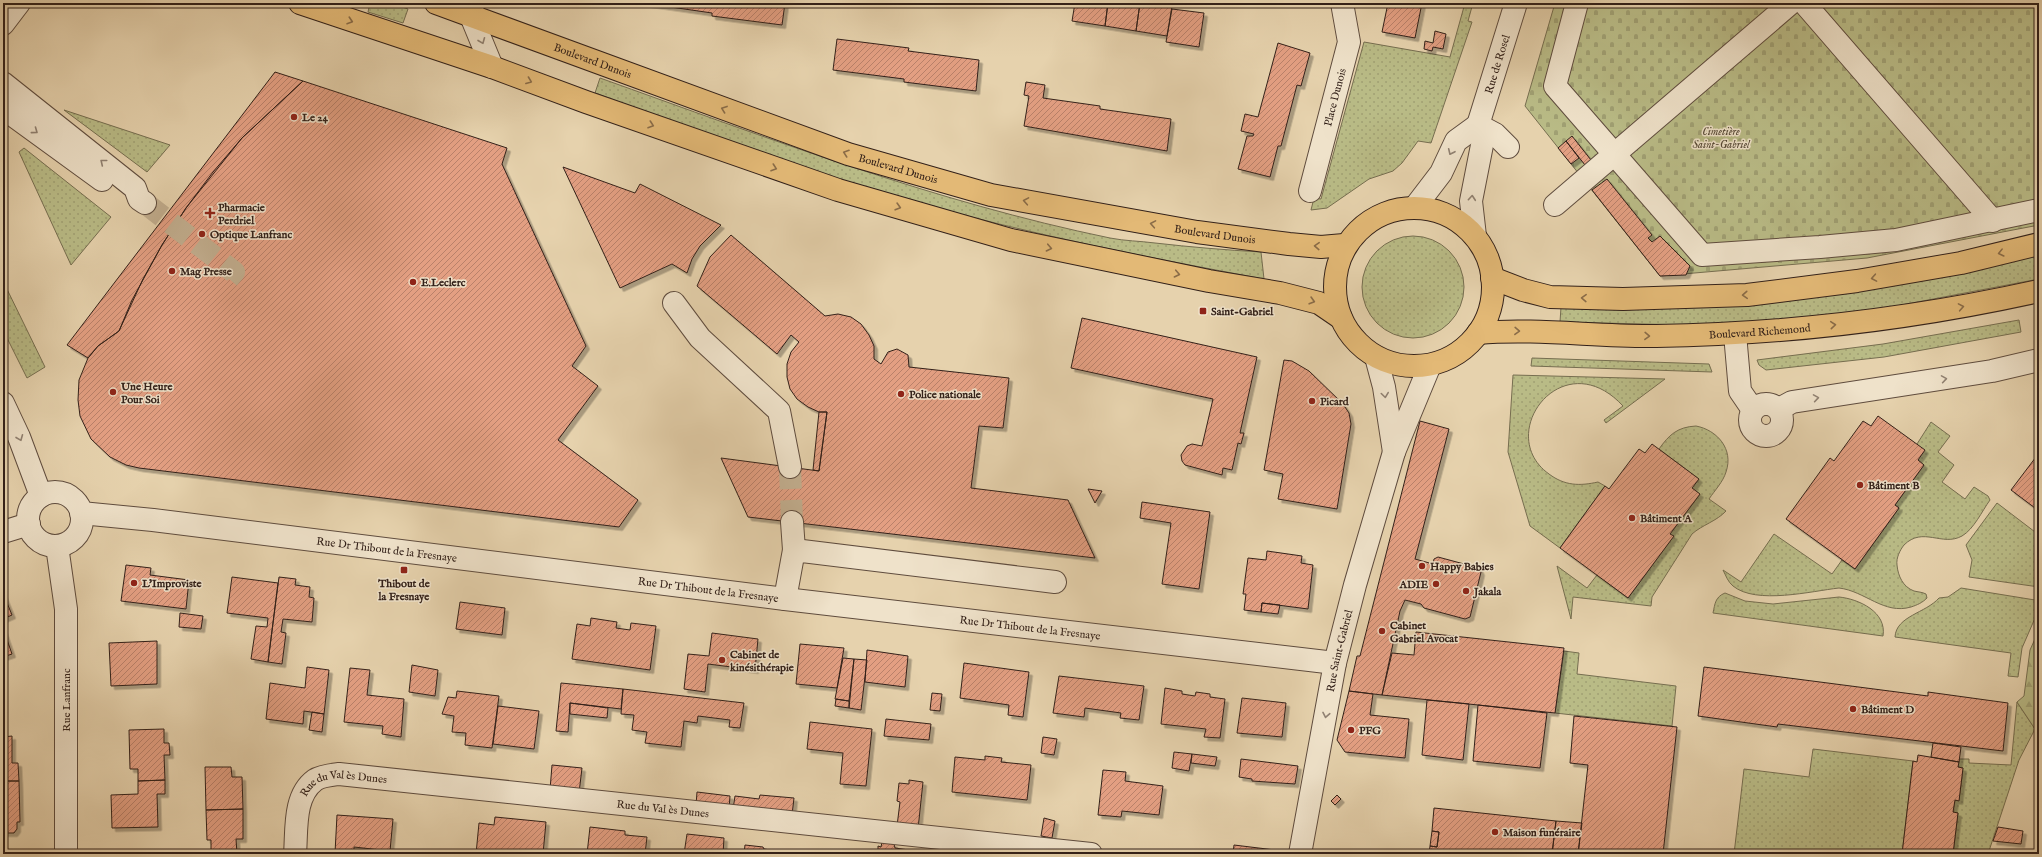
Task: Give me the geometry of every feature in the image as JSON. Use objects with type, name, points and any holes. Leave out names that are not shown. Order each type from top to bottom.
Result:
[{"type":"main road","points":[[300,3],[492,67],[586,102],[838,190],[1011,240],[1210,281],[1287,294],[1319,303],[1341,318]]},
{"type":"main road","name":"Boulevard Dunois","points":[[436,3],[472,9],[848,154],[991,195],[1197,232],[1289,244],[1321,246],[1344,245]]},
{"type":"main road","points":[[1415,207],[1445,215],[1456,220],[1475,236],[1486,255],[1492,278],[1491,303],[1478,333],[1450,358],[1430,365],[1401,365],[1376,357],[1356,341],[1341,318],[1335,297],[1336,275],[1344,245],[1363,227],[1376,218],[1400,209],[1415,207]]},
{"type":"main road","points":[[1492,278],[1523,290],[1550,297],[1623,300],[1747,295],[1872,279],[1962,263],[2039,244]]},
{"type":"main road","name":"Boulevard Richemond","points":[[1478,333],[1508,330],[1654,336],[1735,334],[1898,319],[2039,292]]},
{"type":"street","points":[[3,24],[19,3]]},
{"type":"street","name":"Place Dunois","points":[[1310,191],[1348,42],[1342,3]]},
{"type":"street","name":"Rue de Rosel","points":[[1475,236],[1471,201],[1483,140],[1478,125],[1516,3]]},
{"type":"street","points":[[1577,3],[1555,86],[1702,255],[1896,240],[1993,221],[2039,210]]},
{"type":"street","points":[[1555,205],[1791,3]]},
{"type":"street","points":[[1804,3],[1993,221]]},
{"type":"street","points":[[472,9],[492,67]]},
{"type":"street","points":[[3,83],[135,188],[142,201],[130,200],[3,108]]},
{"type":"street","points":[[1415,207],[1441,173],[1456,141],[1478,125],[1495,134],[1508,147]]},
{"type":"street","points":[[674,303],[700,338],[779,411],[790,467]]},
{"type":"street","points":[[1735,334],[1740,391],[1753,410]]},
{"type":"street","name":"Rue Saint-Gabriel","points":[[1376,357],[1384,387],[1394,452]]},
{"type":"street","points":[[1779,409],[1782,423],[1778,432],[1768,436],[1758,434],[1754,431],[1750,421],[1753,410],[1761,404],[1766,404],[1779,409],[1792,402],[1961,376],[2039,360]]},
{"type":"street","name":"Rue Saint-Gabriel","points":[[1300,854],[1335,663],[1394,452],[1430,365]]},
{"type":"street","points":[[3,403],[19,437],[41,496]]},
{"type":"street","points":[[50,492],[65,495],[78,504],[82,513],[82,522],[74,539],[66,544],[57,546],[48,545],[39,540],[33,533],[29,524],[29,514],[33,504],[41,496],[50,492]]},
{"type":"street","name":"Rue Dr Thibout de la Fresnaye","points":[[82,513],[153,520],[785,599],[1335,663]]},
{"type":"street","points":[[785,599],[794,550],[792,522]]},
{"type":"street","points":[[3,532],[29,524]]},
{"type":"street","name":"Rue Lanfranc","points":[[57,546],[66,609],[66,854]]},
{"type":"street","points":[[794,550],[1055,582]]},
{"type":"street","name":"Rue du Val ès Dunes","points":[[294,854],[299,804],[305,791],[315,780],[339,774],[1090,854]]},
{"type":"green space","points":[[370,3],[391,3],[408,9],[403,23],[368,12]]},
{"type":"green space","points":[[1465,3],[1473,3],[1468,21],[1472,22],[1431,143],[1418,141],[1402,163],[1393,171],[1369,179],[1327,208],[1311,210],[1314,198],[1321,199],[1364,42],[1450,57]]},
{"type":"green space","name":"Cimetière Saint-Gabriel","points":[[1555,3],[2039,3],[2039,225],[1867,258],[1660,276],[1525,106]]},
{"type":"green space","points":[[600,78],[789,146],[980,206],[1116,239],[1261,252],[1264,279],[1131,253],[999,224],[912,201],[832,177],[595,93]]},
{"type":"green space","points":[[64,110],[170,145],[147,172]]},
{"type":"green space","points":[[24,148],[111,217],[71,265],[19,152]]},
{"type":"green space","points":[[1413,236],[1433,239],[1442,244],[1456,258],[1461,267],[1464,287],[1461,307],[1456,316],[1442,330],[1433,335],[1413,338],[1393,335],[1384,330],[1370,316],[1365,307],[1362,287],[1365,267],[1370,258],[1384,244],[1393,239]]},
{"type":"green space","points":[[2039,253],[2039,279],[1875,310],[1755,322],[1686,325],[1560,322],[1561,307]]},
{"type":"green space","points":[[3,281],[45,367],[27,378],[3,330]]},
{"type":"green space","points":[[2019,320],[2021,332],[1884,357],[1766,370],[1759,365],[1757,360],[1883,344]]},
{"type":"green space","points":[[1532,358],[1709,364],[1712,372],[1531,366]]},
{"type":"green space","points":[[1513,375],[1665,379],[1606,423],[1604,420],[1623,406],[1600,389],[1578,384],[1558,388],[1542,401],[1532,418],[1528,437],[1534,457],[1549,474],[1561,481],[1573,484],[1598,482],[1605,486],[1560,548],[1530,526],[1508,452]]},
{"type":"green space","points":[[1931,422],[1950,436],[1938,452],[1954,465],[1942,482],[1965,499],[1974,487],[1988,496],[1990,500],[1974,524],[1962,536],[1955,539],[1918,537],[1904,545],[1897,560],[1900,577],[1904,584],[1910,589],[1926,594],[1927,598],[1925,600],[1911,607],[1901,609],[1883,605],[1857,593],[1839,588],[1800,594],[1770,596],[1755,595],[1743,592],[1730,583],[1723,570],[1741,582],[1774,534],[1832,574],[1842,560],[1855,569],[1899,508],[1895,505],[1924,465],[1918,460],[1917,444]]},
{"type":"green space","points":[[1696,426],[1704,428],[1717,436],[1726,448],[1728,464],[1725,476],[1709,499],[1726,511],[1718,518],[1692,534],[1652,597],[1651,606],[1573,597],[1571,619],[1557,566],[1587,588],[1597,575],[1628,598],[1673,537],[1670,534],[1700,494],[1692,488],[1699,479],[1659,449],[1674,433],[1684,428]]},
{"type":"green space","points":[[1997,503],[2039,535],[2039,587],[1969,577],[1972,560],[1966,545]]},
{"type":"green space","points":[[1961,588],[2035,600],[2039,609],[2022,648],[2018,677],[2008,676],[2011,653],[1895,637],[1900,624],[1906,619],[1939,598],[1948,597]]},
{"type":"green space","points":[[1725,593],[1745,601],[1773,604],[1839,597],[1847,598],[1863,604],[1876,614],[1881,620],[1883,636],[1713,613],[1717,599]]},
{"type":"green space","points":[[2039,630],[2039,728],[2035,729],[2017,702],[2024,696],[2030,650]]},
{"type":"green space","points":[[1564,651],[1579,653],[1577,674],[1676,686],[1672,726],[1555,713]]},
{"type":"green space","points":[[2017,702],[2035,729],[2019,760],[1988,854],[1953,854],[1958,813],[1953,812],[1955,800],[1959,800],[1963,768],[1958,767],[1959,759],[1969,759],[1969,763],[2011,765]]},
{"type":"green space","points":[[1813,749],[1913,761],[1902,854],[1734,854],[1744,769],[1809,777]]},
{"type":"building","points":[[643,3],[785,3],[782,25],[712,16],[712,13]]},
{"type":"building","points":[[1075,3],[1108,3],[1105,26],[1072,21]]},
{"type":"building","points":[[1108,3],[1140,3],[1136,31],[1105,26]]},
{"type":"building","points":[[1140,3],[1172,6],[1167,36],[1136,31]]},
{"type":"building","points":[[1388,3],[1422,3],[1415,38],[1382,32]]},
{"type":"building","points":[[1172,9],[1204,13],[1199,47],[1166,42]]},
{"type":"building","points":[[1435,31],[1446,34],[1443,49],[1433,47],[1432,51],[1424,49],[1425,41],[1433,43]]},
{"type":"building","points":[[837,39],[909,48],[908,51],[979,60],[976,91],[904,82],[904,79],[833,70]]},
{"type":"building","points":[[1278,43],[1310,53],[1301,86],[1297,85],[1281,146],[1278,146],[1270,177],[1238,169],[1247,136],[1253,136],[1254,134],[1241,131],[1245,114],[1258,117]]},
{"type":"building","points":[[275,72],[303,81],[242,138],[186,208],[162,245],[143,279],[119,331],[98,346],[88,358],[67,345]]},
{"type":"building","points":[[303,81],[507,148],[502,164],[586,346],[572,366],[598,386],[558,440],[638,500],[619,527],[139,468],[126,465],[110,457],[91,439],[80,416],[78,400],[79,380],[88,358],[98,346],[119,331],[132,300],[162,245],[186,208],[213,172],[242,138]]},
{"type":"building","points":[[1026,82],[1045,85],[1043,98],[1100,106],[1100,109],[1171,119],[1167,151],[1024,126],[1029,96],[1024,95]]},
{"type":"building","points":[[1572,136],[1591,160],[1585,165],[1566,141]]},
{"type":"building","points":[[1566,141],[1579,158],[1571,164],[1558,148]]},
{"type":"building","points":[[563,167],[635,193],[640,184],[721,225],[700,246],[692,259],[687,273],[672,264],[620,288]]},
{"type":"building","points":[[1607,179],[1652,235],[1648,238],[1652,242],[1660,236],[1690,266],[1686,275],[1660,276],[1592,190]]},
{"type":"building","name":"Police nationale","points":[[731,235],[825,316],[838,314],[851,317],[861,324],[869,335],[874,346],[874,359],[881,364],[888,352],[897,349],[908,355],[909,367],[1009,378],[1003,428],[979,426],[971,488],[1068,500],[1095,558],[748,517],[721,458],[819,471],[827,412],[819,412],[808,407],[797,399],[790,389],[787,377],[787,364],[791,352],[799,342],[791,335],[777,354],[697,286],[710,257]]},
{"type":"building","points":[[1082,318],[1257,357],[1240,433],[1244,433],[1241,444],[1238,443],[1232,470],[1223,468],[1222,475],[1185,465],[1182,461],[1181,455],[1187,446],[1192,444],[1202,446],[1213,399],[1071,368]]},
{"type":"building","points":[[1284,360],[1292,361],[1309,371],[1343,404],[1349,413],[1351,424],[1337,509],[1278,499],[1283,474],[1264,470]]},
{"type":"building","points":[[819,412],[827,412],[819,471],[813,470]]},
{"type":"building","name":"Bâtiment B","points":[[1878,416],[1925,450],[1918,460],[1924,465],[1895,505],[1899,508],[1855,569],[1786,519],[1830,458],[1834,461],[1863,421],[1871,426]]},
{"type":"building","points":[[1420,421],[1449,429],[1415,559],[1433,564],[1434,559],[1438,557],[1479,568],[1481,572],[1470,617],[1465,619],[1424,608],[1421,604],[1405,600],[1400,611],[1382,695],[1349,691],[1357,656],[1360,656]]},
{"type":"building","name":"Bâtiment A","points":[[1652,444],[1699,479],[1692,488],[1700,494],[1670,534],[1674,536],[1628,598],[1560,548],[1605,486],[1609,489],[1639,449],[1645,453]]},
{"type":"building","points":[[2039,453],[2039,511],[2011,490]]},
{"type":"building","points":[[1088,489],[1102,491],[1095,503]]},
{"type":"building","points":[[1142,502],[1210,512],[1199,589],[1162,584],[1171,523],[1140,518]]},
{"type":"building","points":[[1267,551],[1302,556],[1301,563],[1313,565],[1308,609],[1262,603],[1261,612],[1244,610],[1246,594],[1243,594],[1248,558],[1266,560]]},
{"type":"building","points":[[126,565],[151,568],[150,575],[189,580],[186,609],[121,601]]},
{"type":"building","points":[[232,577],[278,583],[268,662],[251,659],[256,626],[267,627],[268,618],[227,613]]},
{"type":"building","points":[[279,577],[296,579],[295,585],[310,587],[309,597],[314,598],[312,622],[283,619],[281,632],[286,633],[282,664],[268,662]]},
{"type":"building","points":[[3,593],[12,615],[3,619]]},
{"type":"building","points":[[460,602],[505,608],[502,635],[456,629]]},
{"type":"building","points":[[1262,603],[1280,605],[1278,614],[1261,612]]},
{"type":"building","points":[[180,613],[203,616],[201,629],[179,627]]},
{"type":"building","points":[[591,618],[617,622],[616,628],[630,630],[631,623],[656,626],[650,670],[572,659],[577,624],[590,626]]},
{"type":"building","points":[[3,628],[12,654],[3,657]]},
{"type":"building","points":[[1416,632],[1564,648],[1555,713],[1382,695],[1392,653],[1414,655]]},
{"type":"building","name":"Cabinet de kinésithérapie","points":[[712,633],[758,639],[755,670],[708,664],[705,692],[684,689],[688,654],[709,656]]},
{"type":"building","points":[[157,641],[157,684],[111,686],[109,643]]},
{"type":"building","points":[[800,644],[844,648],[837,688],[796,684]]},
{"type":"building","points":[[867,650],[908,656],[905,687],[865,682]]},
{"type":"building","points":[[843,658],[854,659],[849,701],[835,699]]},
{"type":"building","points":[[854,659],[867,660],[861,710],[849,708]]},
{"type":"building","points":[[964,663],[1029,672],[1023,717],[1008,715],[1009,705],[960,698]]},
{"type":"building","points":[[412,665],[438,670],[435,696],[409,692]]},
{"type":"building","points":[[307,667],[329,670],[324,714],[304,711],[303,724],[266,719],[270,683],[305,688]]},
{"type":"building","name":"Bâtiment D","points":[[1704,667],[1928,696],[1928,692],[2008,703],[2003,751],[1778,724],[1777,727],[1698,716]]},
{"type":"building","points":[[350,668],[370,670],[367,695],[404,699],[401,737],[382,734],[383,726],[344,722]]},
{"type":"building","points":[[1059,676],[1144,686],[1139,720],[1120,718],[1121,713],[1085,708],[1084,717],[1053,713]]},
{"type":"building","points":[[561,683],[623,689],[621,709],[570,703],[568,732],[556,731]]},
{"type":"building","points":[[1165,688],[1182,691],[1182,694],[1195,696],[1196,692],[1210,694],[1210,697],[1225,699],[1220,738],[1204,737],[1206,729],[1161,724]]},
{"type":"building","points":[[623,689],[744,703],[740,728],[729,727],[730,720],[698,716],[697,723],[684,721],[681,747],[645,743],[647,732],[632,730],[634,715],[621,714]]},
{"type":"building","points":[[457,691],[499,696],[492,748],[465,745],[466,733],[452,732],[454,716],[442,714],[448,697],[456,698]]},
{"type":"building","points":[[1349,691],[1373,694],[1370,715],[1409,719],[1405,758],[1345,752],[1337,740]]},
{"type":"building","points":[[932,693],[942,694],[940,711],[930,710]]},
{"type":"building","points":[[1242,698],[1286,703],[1282,737],[1237,733]]},
{"type":"building","points":[[836,699],[849,701],[849,708],[835,706]]},
{"type":"building","points":[[1427,700],[1469,704],[1463,760],[1422,755]]},
{"type":"building","points":[[570,703],[608,708],[607,718],[570,714]]},
{"type":"building","points":[[1478,705],[1547,713],[1540,768],[1473,761]]},
{"type":"building","points":[[498,706],[539,711],[534,749],[493,744]]},
{"type":"building","points":[[312,712],[324,714],[322,732],[309,730]]},
{"type":"building","points":[[1574,716],[1677,727],[1663,854],[1578,854],[1588,765],[1570,763]]},
{"type":"building","points":[[886,719],[931,724],[929,740],[884,736]]},
{"type":"building","points":[[810,722],[872,729],[866,786],[840,784],[843,753],[807,749]]},
{"type":"building","points":[[164,729],[164,743],[169,743],[170,755],[164,755],[165,780],[138,781],[138,769],[130,769],[129,730]]},
{"type":"building","points":[[12,736],[12,763],[18,763],[19,781],[3,781],[3,737]]},
{"type":"building","points":[[1043,737],[1057,739],[1054,755],[1041,753]]},
{"type":"building","name":"Bâtiment D","points":[[1933,743],[1961,747],[1959,762],[1931,757]]},
{"type":"building","points":[[1174,752],[1192,754],[1189,771],[1172,768]]},
{"type":"building","points":[[1192,754],[1217,757],[1215,766],[1191,763]]},
{"type":"building","points":[[1918,755],[1959,762],[1958,767],[1963,768],[1959,801],[1955,800],[1953,812],[1958,813],[1953,854],[1902,854],[1913,761],[1917,762]]},
{"type":"building","points":[[985,756],[1002,758],[1001,762],[1031,765],[1027,800],[952,792],[955,757],[985,760]]},
{"type":"building","points":[[1241,759],[1298,766],[1295,784],[1252,781],[1252,779],[1239,777]]},
{"type":"building","points":[[552,765],[582,768],[579,793],[550,790]]},
{"type":"building","points":[[205,767],[231,767],[232,777],[242,777],[243,809],[206,810]]},
{"type":"building","points":[[1103,770],[1126,772],[1125,781],[1163,786],[1159,815],[1122,811],[1121,817],[1098,815]]},
{"type":"building","points":[[165,780],[165,794],[157,794],[158,827],[112,828],[111,795],[138,794],[138,781]]},
{"type":"building","points":[[909,780],[923,782],[918,829],[897,826],[900,802],[897,801],[899,783],[909,784]]},
{"type":"building","points":[[3,781],[19,781],[20,822],[17,822],[17,829],[14,833],[3,833]]},
{"type":"building","points":[[697,792],[730,796],[729,809],[696,805]]},
{"type":"building","points":[[760,795],[794,798],[792,815],[733,809],[735,796],[759,799]]},
{"type":"building","points":[[1337,795],[1341,799],[1335,805],[1331,801]]},
{"type":"building","name":"Maison funéraire","points":[[1434,808],[1556,821],[1552,854],[1429,854],[1430,846],[1437,847],[1439,832],[1432,831]]},
{"type":"building","points":[[243,809],[243,839],[236,839],[237,854],[211,854],[211,840],[207,840],[206,810]]},
{"type":"building","points":[[337,815],[393,819],[390,851],[354,847],[354,854],[335,853]]},
{"type":"building","points":[[495,817],[546,822],[543,854],[476,854],[479,823],[494,825]]},
{"type":"building","points":[[1044,818],[1055,821],[1052,838],[1041,836]]},
{"type":"building","points":[[1556,821],[1582,823],[1578,854],[1552,854]]},
{"type":"building","points":[[590,827],[625,831],[625,835],[647,837],[645,854],[587,854]]},
{"type":"building","points":[[1998,827],[2023,831],[2021,844],[1993,841]]},
{"type":"building","points":[[1432,831],[1439,832],[1437,847],[1430,846]]},
{"type":"building","points":[[687,834],[724,838],[723,854],[684,854]]},
{"type":"building","points":[[882,842],[894,844],[895,848],[909,850],[909,854],[872,854],[872,850],[878,851],[878,846],[881,847]]},
{"type":"building","points":[[745,845],[763,847],[764,849],[791,853],[744,854]]},
{"type":"building","points":[[1234,845],[1283,851],[1283,854],[1233,854]]},
{"type":"building","points":[[1316,851],[1347,854],[1315,854]]},
{"type":"tunnel","points":[[145,203],[234,272],[227,280]]},
{"type":"tunnel","points":[[790,467],[792,522]]},
{"type":"place","name":"Le 24","points":[[294,117]]},
{"type":"place","name":"Pharmacie Perdriel","points":[[210,213]]},
{"type":"place","name":"Optique Lanfranc","points":[[202,234]]},
{"type":"place","name":"Mag Presse","points":[[172,271]]},
{"type":"place","name":"E.Leclerc","points":[[413,282]]},
{"type":"place","name":"Saint-Gabriel","points":[[1203,311]]},
{"type":"place","name":"Une Heure Pour Soi","points":[[113,392]]},
{"type":"place","name":"Police nationale","points":[[901,394]]},
{"type":"place","name":"Picard","points":[[1312,401]]},
{"type":"place","name":"Bâtiment B","points":[[1860,485]]},
{"type":"place","name":"Bâtiment A","points":[[1632,518]]},
{"type":"place","name":"Happy Babies","points":[[1422,566]]},
{"type":"place","name":"Thibout de la Fresnaye","points":[[404,570]]},
{"type":"place","name":"L'Improviste","points":[[134,583]]},
{"type":"place","name":"ADIE","points":[[1436,584]]},
{"type":"place","name":"Jakala","points":[[1466,591]]},
{"type":"place","name":"Cabinet Gabriel Avocat","points":[[1382,631]]},
{"type":"place","name":"Cabinet de kinésithérapie","points":[[722,660]]},
{"type":"place","name":"Bâtiment D","points":[[1853,709]]},
{"type":"place","name":"PFG","points":[[1351,730]]},
{"type":"place","name":"Maison funéraire","points":[[1495,832]]}]
